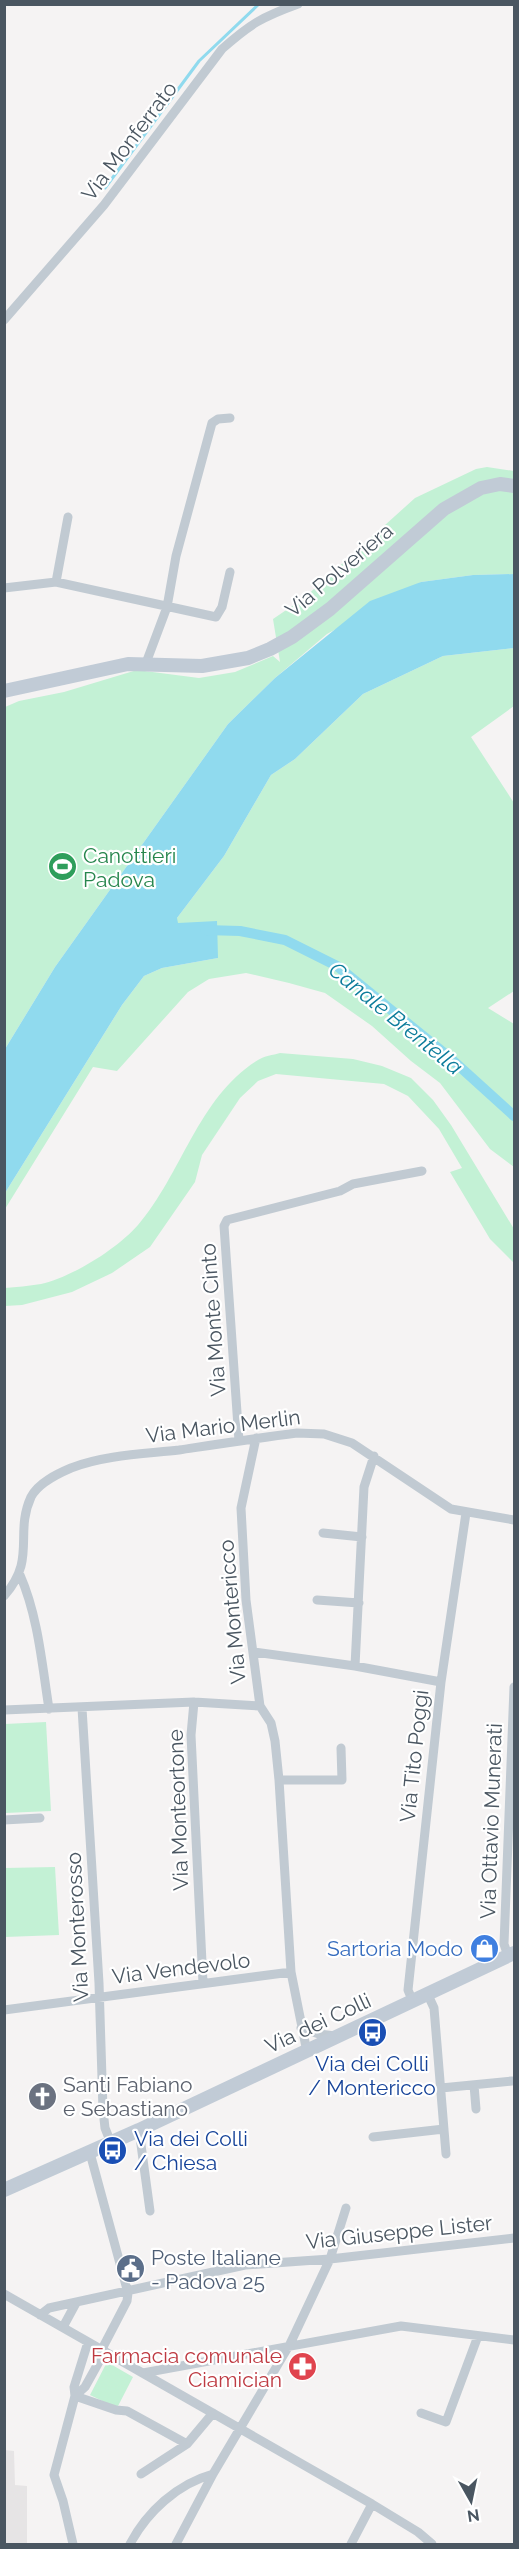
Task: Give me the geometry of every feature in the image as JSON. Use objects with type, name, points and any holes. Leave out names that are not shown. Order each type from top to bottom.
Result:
[{"type":"street","name":"Via Monferrato","points":[[4,320],[104,205],[222,49],[264,16],[298,4]]},
{"type":"street","points":[[146,663],[167,607],[176,556],[213,423],[218,419],[230,418]]},
{"type":"street","name":"Via Polveriera","points":[[4,691],[128,664],[202,666],[248,657],[270,649],[292,637],[330,609],[444,509],[481,488],[500,484],[514,486]]},
{"type":"street","points":[[56,582],[68,517]]},
{"type":"street","points":[[4,588],[56,582],[108,591],[216,617],[222,607],[230,572]]},
{"type":"street","name":"Via Monte Cinto","points":[[239,1441],[224,1226],[226,1220],[340,1191],[353,1184],[422,1171]]},
{"type":"street","name":"Via Mario Merlin","points":[[4,1596],[20,1575],[25,1553],[25,1516],[31,1497],[39,1485],[71,1468],[128,1455],[297,1433],[324,1434],[352,1443],[374,1456],[439,1502],[466,1513],[514,1520]]},
{"type":"street","name":"Via Montericco","points":[[256,1438],[241,1508],[246,1600],[260,1706],[271,1723],[279,1780],[291,1972],[307,2052]]},
{"type":"street","points":[[356,1666],[364,1487],[374,1456]]},
{"type":"street","name":"Via Tito Poggi","points":[[413,2002],[408,1990],[441,1682],[466,1513]]},
{"type":"street","points":[[323,1533],[362,1537]]},
{"type":"street","points":[[20,1575],[27,1589],[49,1709]]},
{"type":"street","points":[[316,1600],[359,1603]]},
{"type":"street","points":[[254,1652],[356,1666],[441,1682]]},
{"type":"street","name":"Via Ottavio Munerati","points":[[511,1955],[504,1944],[514,1686]]},
{"type":"street","points":[[4,1710],[194,1702]]},
{"type":"street","name":"Via Monteortone","points":[[203,1983],[191,1735],[194,1702],[260,1706]]},
{"type":"street","name":"Via Monterosso","points":[[82,1708],[99,1996],[103,2110],[105,2128],[111,2143]]},
{"type":"street","points":[[279,1780],[342,1780],[341,1748]]},
{"type":"street","points":[[4,1820],[40,1818]]},
{"type":"street","name":"Via dei Colli","points":[[4,2190],[90,2153],[511,1955]]},
{"type":"street","name":"Via Vendevolo","points":[[4,2010],[291,1972]]},
{"type":"street","points":[[428,1995],[434,2008],[446,2154]]},
{"type":"street","points":[[301,2028],[319,2034],[341,2036]]},
{"type":"street","points":[[441,2088],[512,2081]]},
{"type":"street","points":[[474,2085],[476,2109]]},
{"type":"street","points":[[373,2138],[444,2129]]},
{"type":"street","points":[[139,2130],[150,2211]]},
{"type":"street","points":[[75,2396],[85,2387],[127,2301],[128,2292],[90,2153]]},
{"type":"street","points":[[176,2544],[213,2474],[290,2344],[330,2259],[346,2208]]},
{"type":"street","name":"Via Giuseppe Lister","points":[[40,2315],[49,2308],[245,2265],[330,2259],[514,2238]]},
{"type":"street","points":[[4,2294],[372,2504],[418,2532],[432,2544]]},
{"type":"street","points":[[63,2327],[76,2303]]},
{"type":"street","points":[[143,2373],[290,2344],[401,2326],[514,2340]]},
{"type":"street","points":[[421,2413],[446,2422],[478,2336]]},
{"type":"street","points":[[73,2544],[54,2475],[75,2396],[74,2386],[88,2342]]},
{"type":"street","points":[[75,2396],[116,2410],[127,2411],[187,2444]]},
{"type":"street","points":[[141,2474],[187,2444],[213,2413]]},
{"type":"street","points":[[130,2544],[155,2508],[199,2478],[213,2474]]},
{"type":"street","points":[[351,2544],[372,2504]]},
{"type":"shaded area","points":[[5,2450],[14,2451],[15,2485],[27,2486],[27,2544],[5,2544]]},
{"type":"green space","name":"Canottieri Padova","points":[[487,467],[514,471],[514,574],[473,575],[421,582],[327,634],[275,678],[228,724],[55,967],[5,1049],[5,707],[19,701],[64,692],[137,670],[199,678],[235,672],[273,656],[280,662],[273,619],[304,598],[415,498],[476,469]]},
{"type":"green space","points":[[514,648],[514,706],[471,737],[514,803],[514,991],[488,1008],[514,1024],[514,1167],[490,1149],[440,1083],[372,1026],[325,993],[246,973],[209,979],[188,992],[117,1071],[93,1067],[5,1209],[5,1193],[122,1005],[144,976],[162,968],[218,958],[177,923],[177,918],[224,856],[271,775],[295,759],[363,694],[443,656]]},
{"type":"green space","points":[[280,1053],[353,1059],[382,1066],[411,1078],[433,1100],[451,1125],[514,1229],[514,1263],[490,1239],[450,1172],[462,1168],[439,1129],[408,1096],[384,1084],[276,1074],[258,1081],[240,1098],[202,1155],[195,1182],[150,1247],[112,1273],[72,1292],[22,1305],[5,1306],[5,1288],[41,1284],[80,1269],[129,1234],[153,1205],[205,1115],[220,1094],[237,1076],[258,1060]]},
{"type":"green space","points":[[46,1722],[51,1811],[5,1813],[5,1724]]},
{"type":"green space","points":[[55,1867],[59,1935],[5,1937],[5,1868]]},
{"type":"green space","points":[[107,2362],[133,2377],[117,2408],[90,2395]]},
{"type":"water","points":[[514,574],[514,648],[443,656],[363,694],[295,759],[271,775],[224,856],[177,918],[178,923],[217,921],[218,958],[162,968],[144,976],[122,1005],[5,1193],[5,1049],[55,967],[228,724],[275,678],[370,601],[421,582],[473,575]]},
{"type":"waterway","points":[[105,188],[199,61],[259,4]]},
{"type":"waterway","name":"Canale Brentella","points":[[205,930],[240,931],[285,940],[337,966],[449,1057],[514,1116]]},
{"type":"place","name":"Canottieri Padova","points":[[62,867]]},
{"type":"place","name":"Sartoria Modo","points":[[484,1948]]},
{"type":"place","name":"Via dei Colli / Montericco","points":[[372,2032]]},
{"type":"place","name":"Santi Fabiano e Sebastiano","points":[[42,2096]]},
{"type":"place","name":"Via dei Colli / Chiesa","points":[[113,2150]]},
{"type":"place","name":"Poste Italiane - Padova 25","points":[[130,2269]]},
{"type":"place","name":"Farmacia comunale Ciamician","points":[[303,2367]]}]
